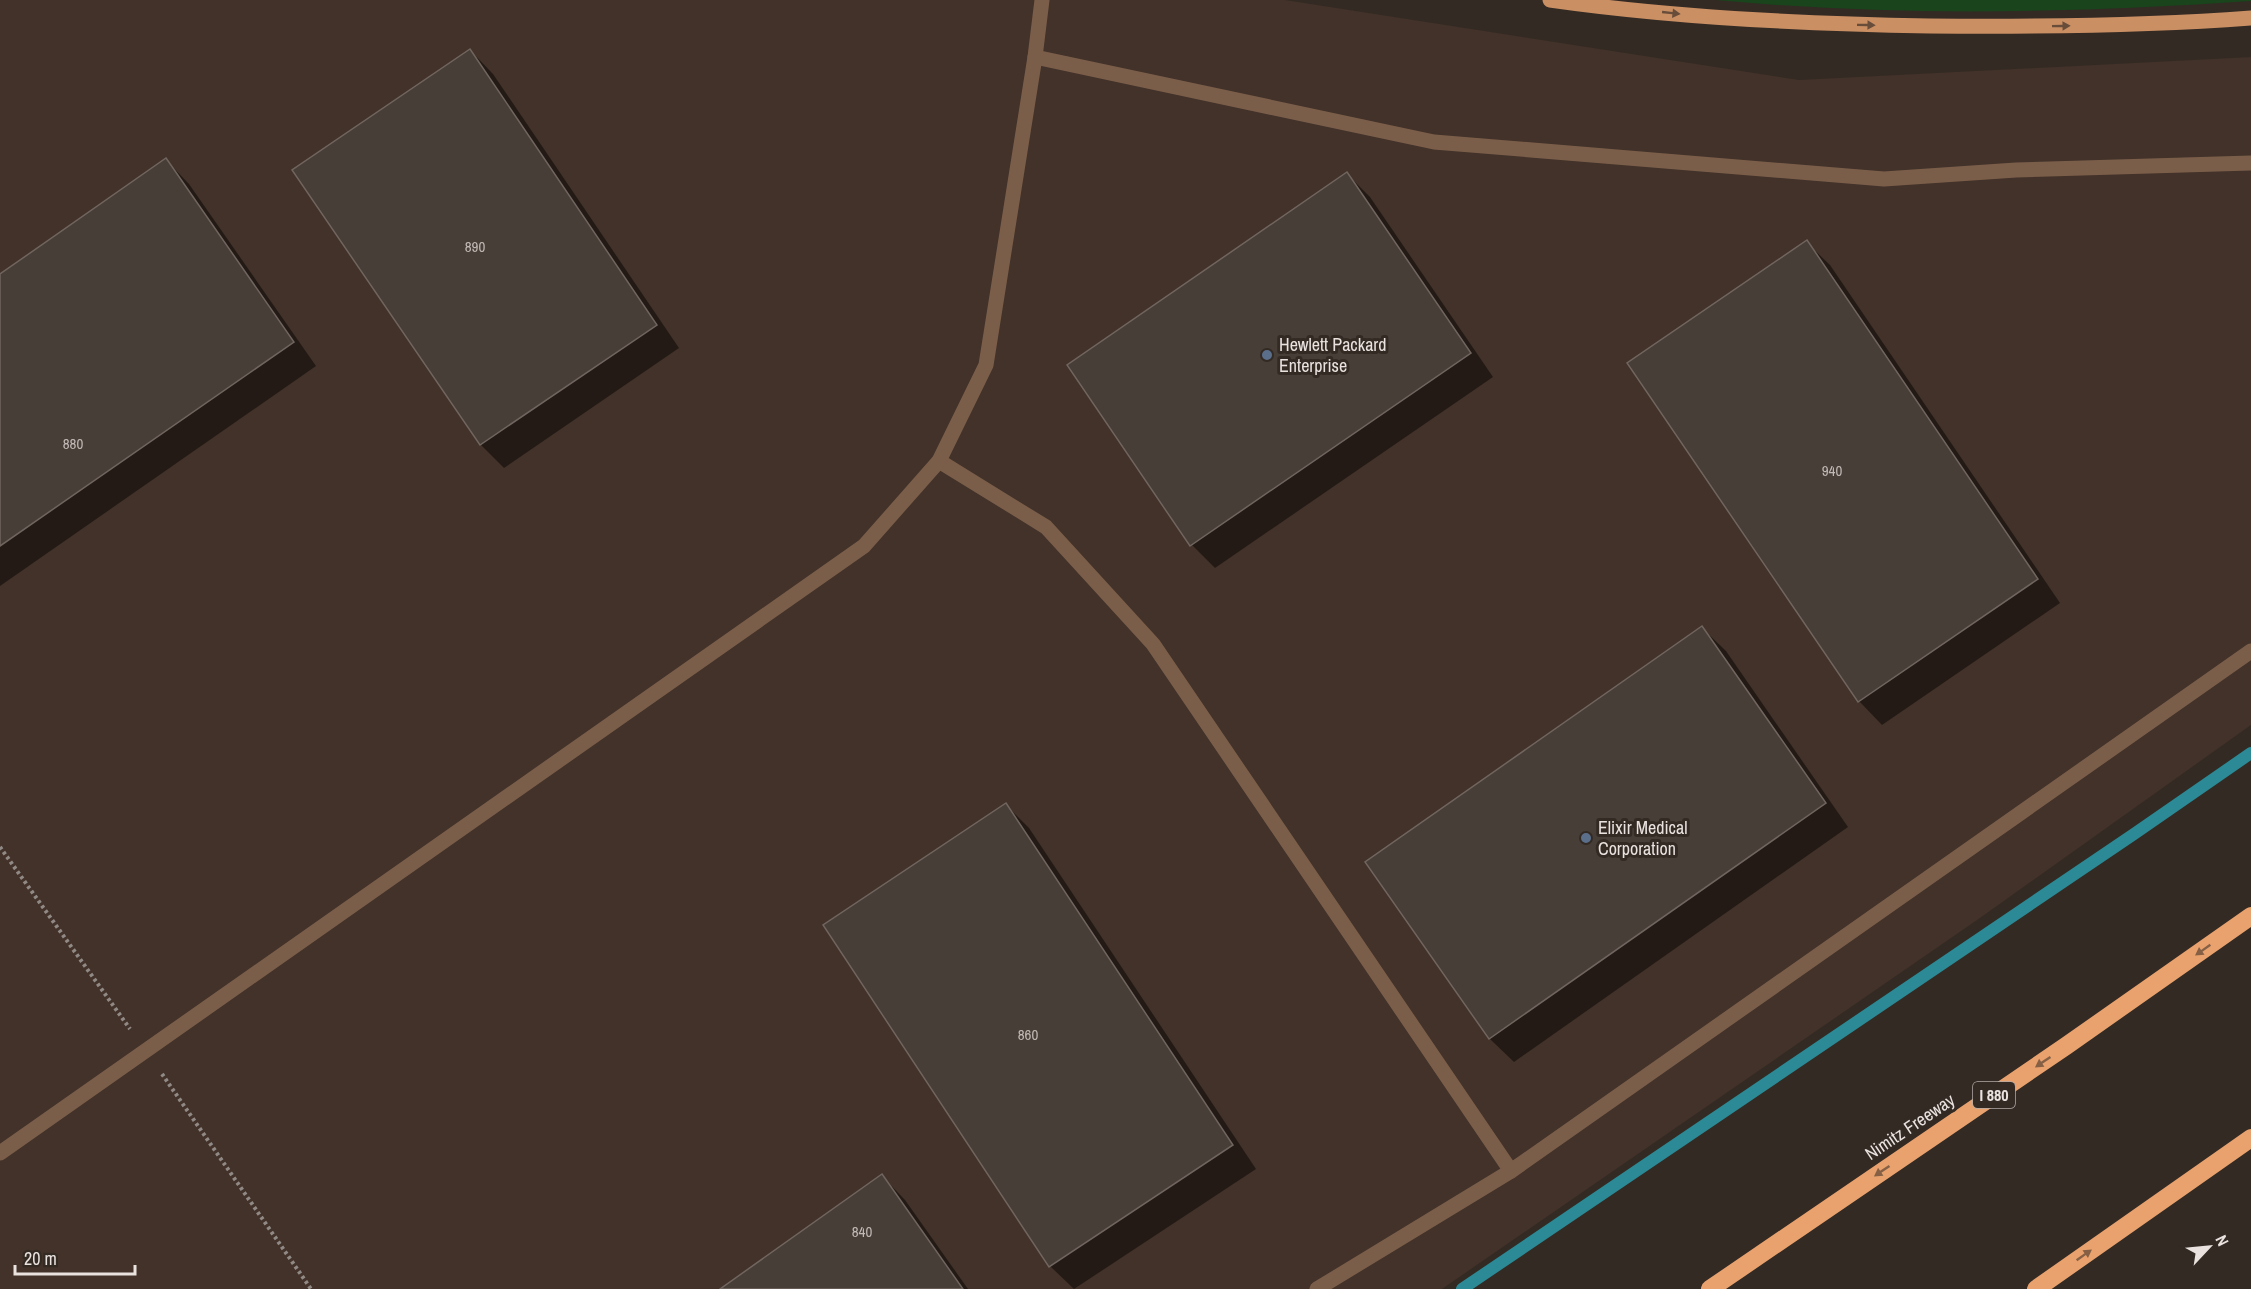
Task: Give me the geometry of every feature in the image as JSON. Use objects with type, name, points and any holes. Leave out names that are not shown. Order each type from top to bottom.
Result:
[{"type":"highway","name":"Nimitz Freeway","points":[[1710,1289],[2066,1046],[2251,916]]},
{"type":"highway","points":[[2036,1289],[2251,1138]]},
{"type":"main road","points":[[1550,0],[1714,17],[1862,25],[2016,27],[2172,24],[2251,18]]},
{"type":"lane","points":[[0,1153],[864,546],[939,461],[986,364],[1042,0]]},
{"type":"lane","points":[[1035,57],[1434,142],[1884,179],[2016,170],[2251,162]]},
{"type":"lane","points":[[939,461],[1046,527],[1154,644],[1511,1171]]},
{"type":"lane","points":[[1317,1289],[1511,1171],[2251,651]]},
{"type":"shaded area","points":[[0,0],[1285,0],[1799,80],[2251,57],[2251,725],[1980,918],[1442,1289],[0,1289]]},
{"type":"green space","points":[[1716,0],[2251,1],[2051,10],[1916,11]]},
{"type":"building","points":[[470,49],[657,325],[480,445],[292,170]]},
{"type":"building","points":[[166,158],[294,342],[0,546],[0,274]]},
{"type":"building","points":[[1347,172],[1471,353],[1190,546],[1067,365]]},
{"type":"building","points":[[1807,240],[2038,579],[1858,702],[1627,363]]},
{"type":"building","points":[[1702,626],[1826,803],[1489,1039],[1365,862]]},
{"type":"building","points":[[1006,803],[1233,1145],[1049,1267],[823,925]]},
{"type":"building","points":[[882,1174],[963,1289],[720,1289]]},
{"type":"waterway","points":[[1462,1289],[2251,753]]},
{"type":"place","name":"Hewlett Packard Enterprise","points":[[1267,355]]},
{"type":"place","name":"Elixir Medical Corporation","points":[[1586,838]]}]
